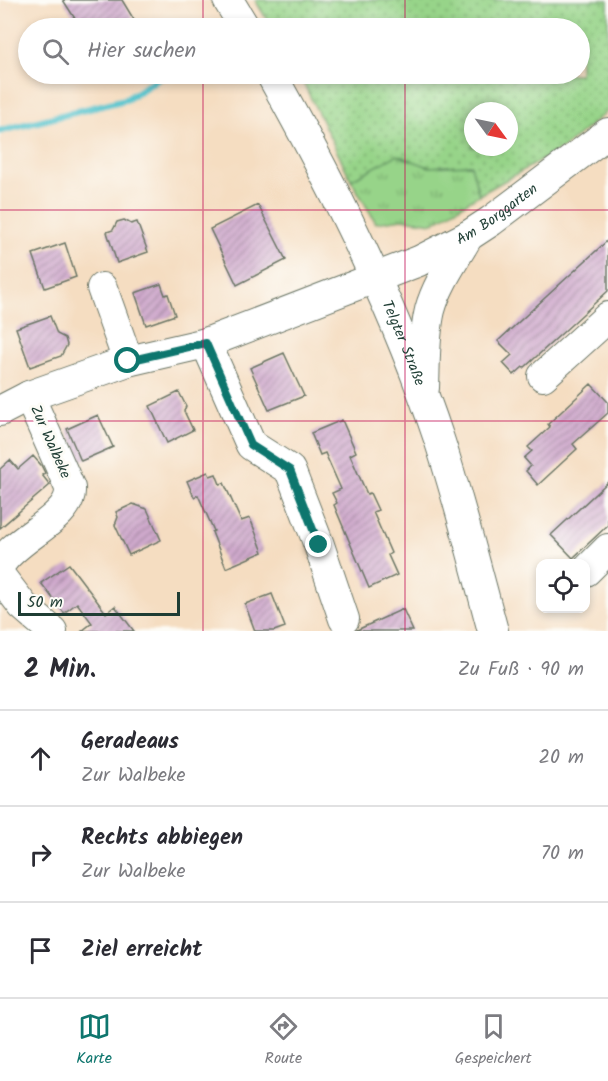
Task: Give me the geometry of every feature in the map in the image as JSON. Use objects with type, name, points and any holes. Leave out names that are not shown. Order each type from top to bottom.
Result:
[{"type":"street","points":[[228,0],[239,18]]},
{"type":"street","name":"Telgter Straße","points":[[276,84],[317,158],[376,279],[424,397],[465,525],[493,631]]},
{"type":"street","name":"Am Borggarten","points":[[376,279],[419,261],[468,236],[532,192],[608,134]]},
{"type":"street","points":[[424,397],[427,323],[431,308],[437,292],[468,236]]},
{"type":"street","name":"Zur Walbeke","points":[[0,411],[29,396],[128,361],[206,343],[376,279]]},
{"type":"street","points":[[102,288],[128,361]]},
{"type":"street","points":[[543,376],[608,317]]},
{"type":"street","points":[[206,343],[251,445],[290,470],[344,619]]},
{"type":"street","name":"Zur Walbeke","points":[[0,565],[12,550],[64,509],[70,498],[70,488],[29,396]]},
{"type":"street","points":[[590,566],[608,549]]},
{"type":"street","points":[[0,576],[23,606],[52,631]]},
{"type":"green space","points":[[255,0],[608,0],[608,111],[563,148],[479,195],[471,165],[429,167],[397,156],[351,180],[304,84],[590,84],[590,18],[266,18]]},
{"type":"green space","points":[[397,155],[429,167],[471,165],[479,195],[433,223],[402,219],[376,223],[351,180]]},
{"type":"building","points":[[63,0],[122,0],[133,18],[75,18]]},
{"type":"building","points":[[258,205],[286,260],[237,285],[210,229]]},
{"type":"building","points":[[124,220],[131,224],[137,222],[148,252],[117,263],[107,232],[113,230],[117,222]]},
{"type":"building","points":[[608,240],[608,291],[514,375],[503,363],[512,355],[498,341]]},
{"type":"building","points":[[65,243],[76,277],[45,288],[33,254]]},
{"type":"building","points":[[161,284],[165,295],[168,294],[175,315],[146,325],[135,293]]},
{"type":"building","points":[[50,316],[57,334],[65,338],[67,345],[61,356],[30,367],[16,328]]},
{"type":"building","points":[[284,353],[304,396],[269,410],[250,368]]},
{"type":"building","points":[[591,384],[608,402],[608,413],[573,444],[577,449],[538,485],[526,471],[531,466],[524,458],[532,451],[528,447],[550,427],[548,424]]},
{"type":"building","points":[[179,392],[186,406],[184,411],[193,430],[167,443],[150,406]]},
{"type":"building","points":[[98,415],[113,447],[81,461],[67,429]]},
{"type":"building","points":[[342,420],[356,452],[350,455],[367,494],[370,493],[378,510],[373,512],[391,553],[388,555],[397,575],[369,588],[334,505],[337,503],[332,493],[341,489],[325,453],[320,455],[311,433]]},
{"type":"building","points":[[33,456],[41,465],[45,473],[42,475],[50,485],[0,528],[0,469],[10,460],[18,469]]},
{"type":"building","points":[[208,472],[210,476],[216,474],[220,484],[224,483],[241,521],[250,518],[263,552],[226,568],[212,532],[214,531],[198,495],[194,497],[187,481]]},
{"type":"building","points":[[608,482],[608,525],[573,558],[551,535]]},
{"type":"building","points":[[133,504],[147,509],[161,540],[129,555],[115,525],[118,517],[116,512]]},
{"type":"building","points":[[69,564],[106,613],[115,606],[134,631],[82,631],[92,623],[77,603],[64,613],[41,583]]},
{"type":"building","points":[[272,594],[285,627],[274,631],[255,631],[245,604]]},
{"type":"building","points":[[403,609],[413,631],[356,631],[357,630]]},
{"type":"waterway","points":[[0,131],[127,99],[150,84]]},
{"type":"route","points":[[128,361],[206,343],[251,445],[290,470],[319,545]]}]
